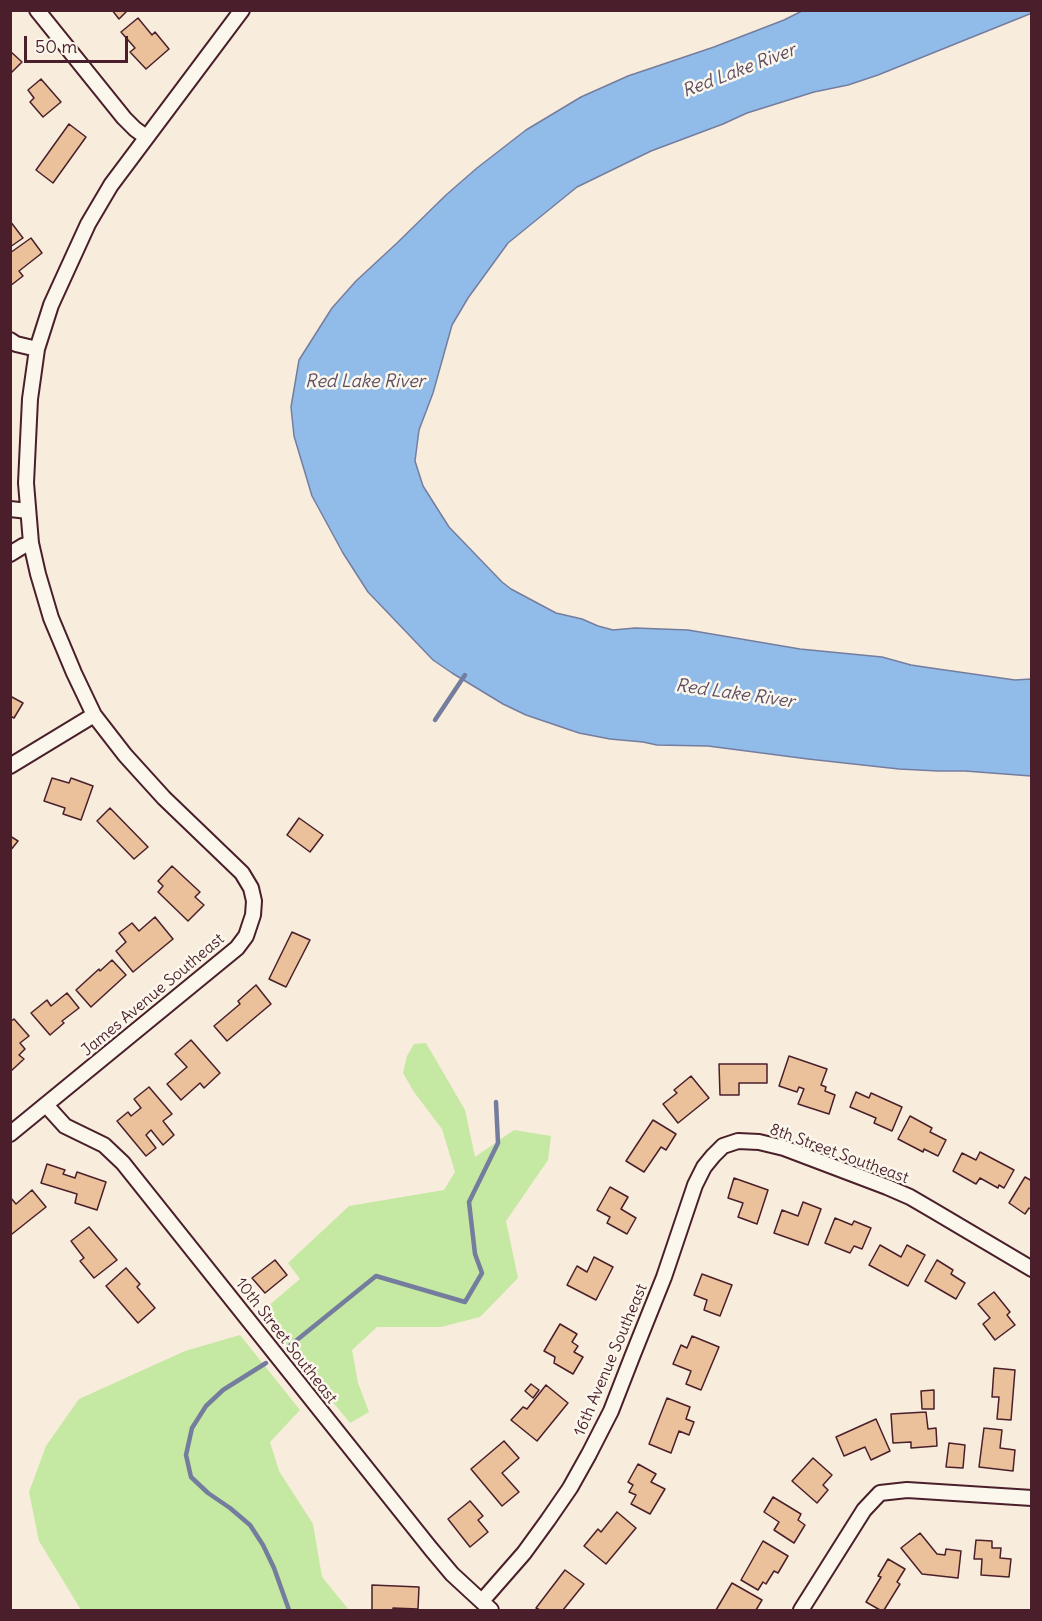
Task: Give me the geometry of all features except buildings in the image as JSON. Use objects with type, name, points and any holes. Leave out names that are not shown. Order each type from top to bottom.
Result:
[{"type":"street","points":[[37,10],[124,118],[146,137]]},
{"type":"street","name":"James Avenue Southeast","points":[[10,1134],[237,948],[246,936],[253,915],[254,901],[242,873],[164,798],[125,755],[94,715],[51,618],[38,574],[31,543],[26,483],[30,399],[37,349],[51,305],[88,224],[111,185],[242,10]]},
{"type":"street","points":[[10,340],[16,344],[37,349]]},
{"type":"street","points":[[10,509],[28,511]]},
{"type":"street","points":[[10,554],[31,543]]},
{"type":"street","points":[[10,766],[94,715]]},
{"type":"street","name":"10th Street Southeast","points":[[46,1105],[65,1126],[104,1145],[123,1163],[431,1549],[452,1574],[487,1606]]},
{"type":"street","name":"8th Street Southeast","points":[[723,1146],[738,1141],[759,1142],[784,1148],[887,1186],[910,1197],[1032,1269]]},
{"type":"street","name":"16th Avenue Southeast","points":[[487,1606],[502,1580],[570,1488],[589,1454],[611,1411],[664,1277],[695,1185],[704,1167],[723,1146]]},
{"type":"street","points":[[801,1611],[864,1510],[880,1493],[907,1490],[1032,1498]]},
{"type":"green space","points":[[426,1043],[465,1110],[475,1157],[514,1130],[551,1136],[548,1160],[506,1221],[518,1278],[480,1317],[441,1327],[377,1327],[352,1350],[358,1383],[369,1412],[350,1423],[260,1313],[300,1279],[288,1263],[349,1206],[444,1190],[455,1172],[442,1129],[414,1092],[403,1073],[407,1056],[414,1044]]},
{"type":"green space","points":[[240,1335],[300,1410],[270,1442],[279,1471],[313,1524],[322,1577],[349,1610],[81,1610],[39,1541],[29,1492],[46,1446],[79,1399],[185,1351]]},
{"type":"water","name":"Red Lake River","points":[[1031,10],[1032,13],[878,75],[747,113],[651,151],[577,187],[508,243],[468,298],[452,325],[433,393],[419,430],[415,461],[423,486],[449,527],[502,582],[556,613],[613,630],[635,628],[688,630],[800,649],[882,657],[911,665],[1015,680],[1031,679],[1031,776],[899,769],[708,746],[657,745],[579,733],[526,715],[503,704],[433,660],[368,592],[343,553],[312,496],[294,436],[291,407],[299,360],[332,308],[356,281],[477,168],[526,130],[581,97],[628,76],[714,47],[802,11]]},
{"type":"waterway","points":[[435,720],[465,675]]},
{"type":"waterway","points":[[287,1348],[376,1276],[465,1302],[482,1273],[475,1254],[469,1202],[498,1143],[496,1102]]},
{"type":"waterway","points":[[266,1363],[223,1390],[206,1406],[192,1428],[186,1455],[191,1477],[250,1525],[274,1568],[289,1610]]}]
